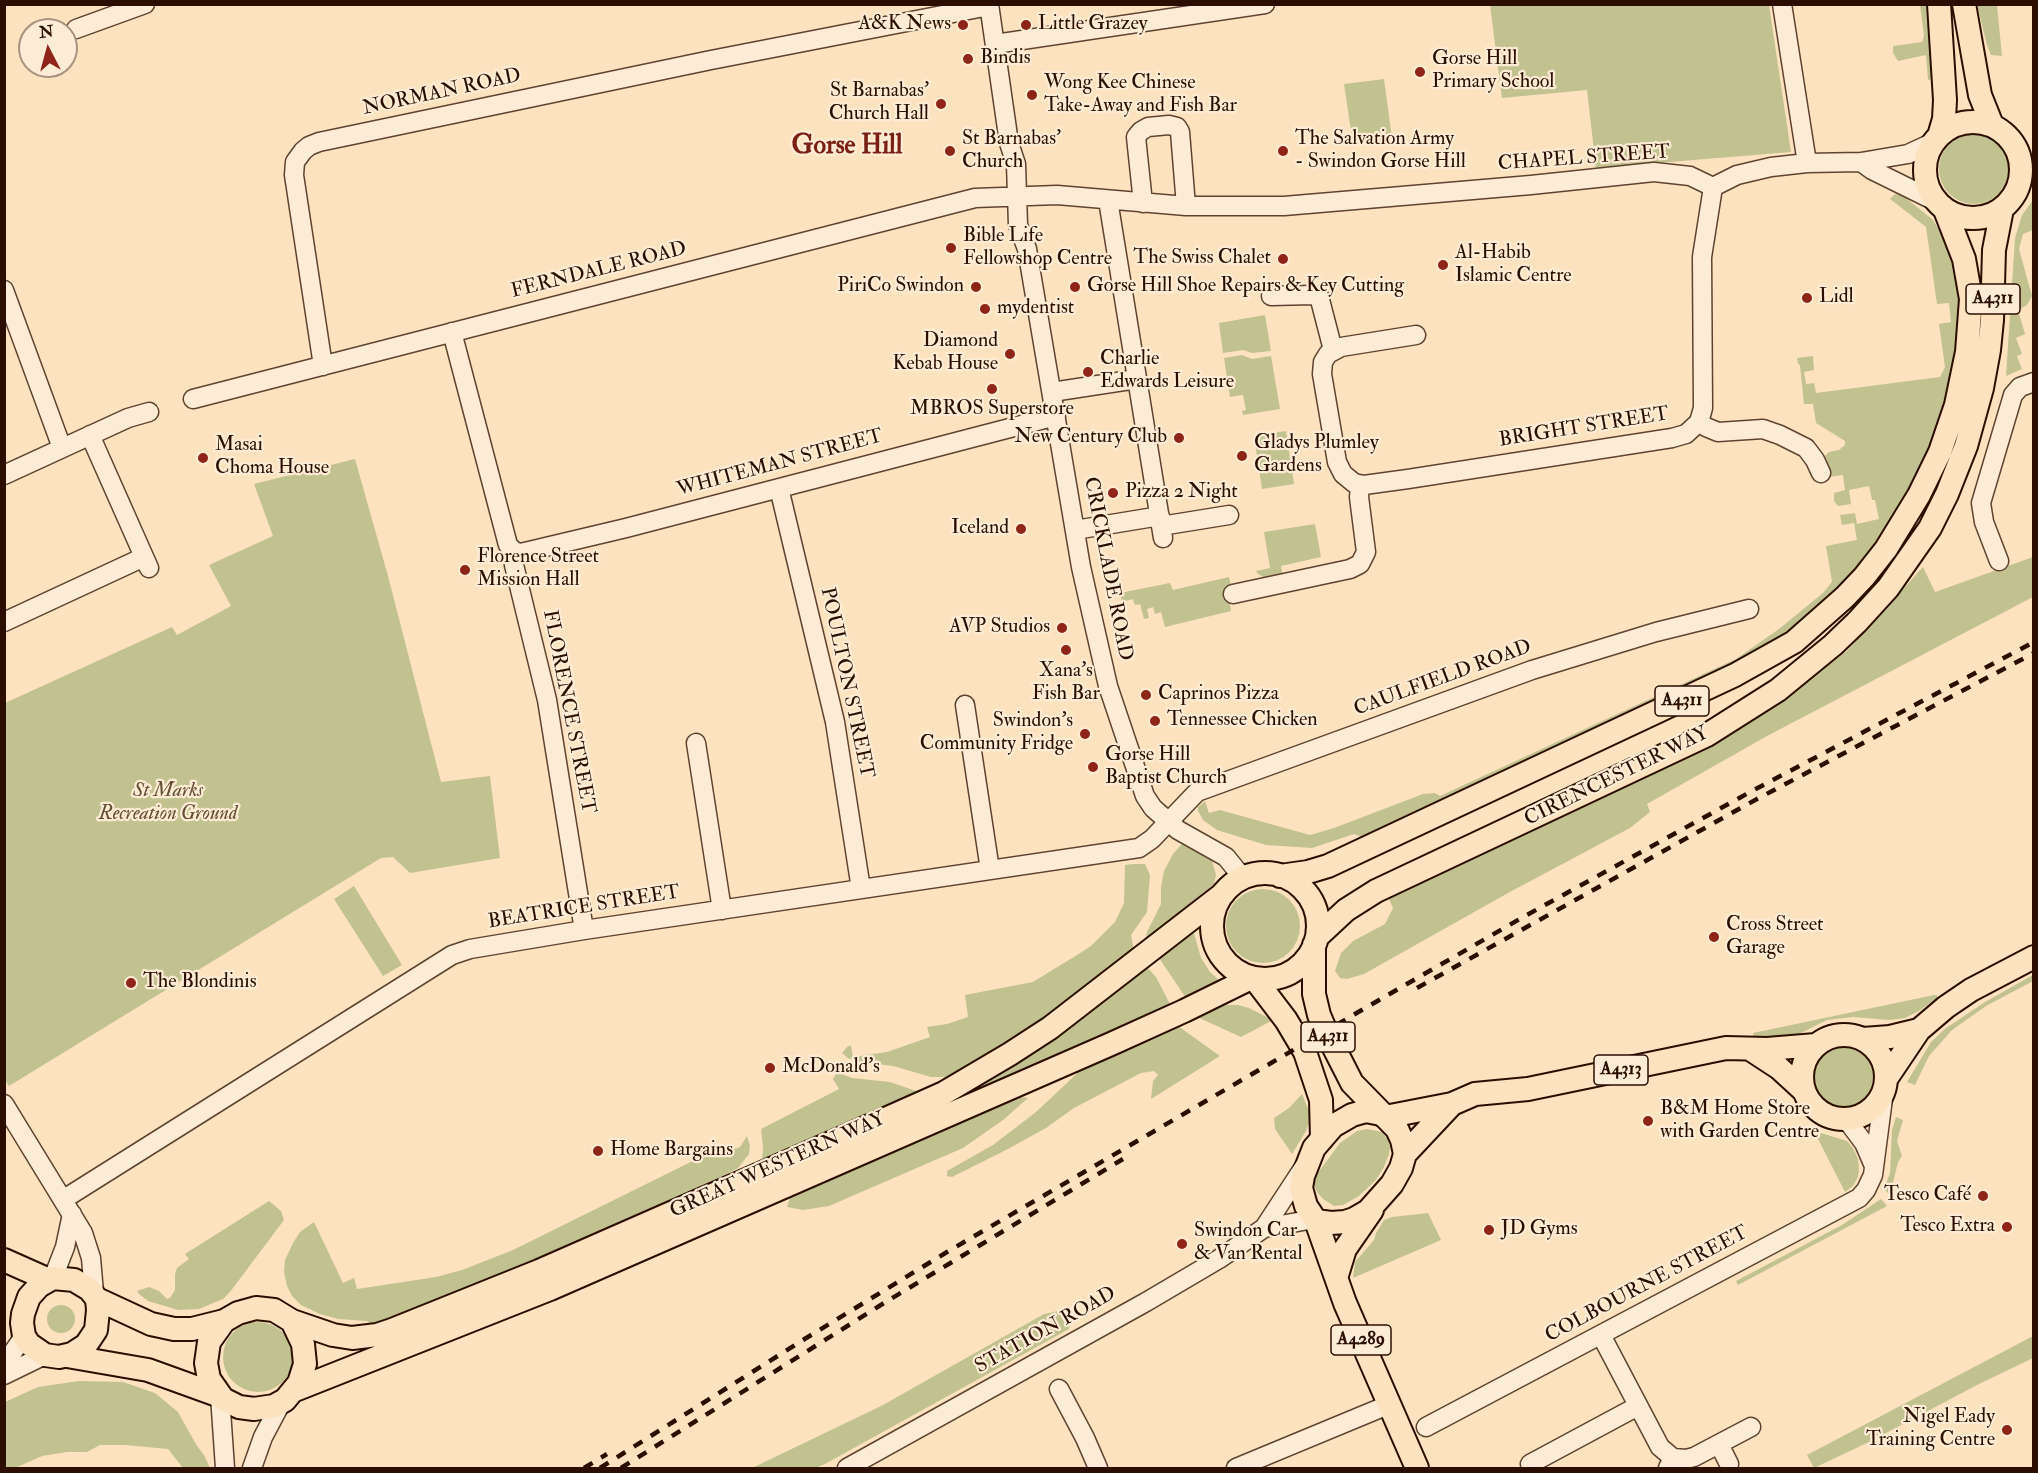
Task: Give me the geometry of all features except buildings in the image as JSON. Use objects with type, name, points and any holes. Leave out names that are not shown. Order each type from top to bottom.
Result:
[{"type":"main road","name":"A4311","points":[[1939,4],[1945,100],[1944,119],[1926,163],[1925,175],[1928,187],[1941,206]]},
{"type":"main road","name":"A4311","points":[[1964,4],[1980,95],[1998,130],[2012,141],[2020,158],[2026,182],[2002,209]]},
{"type":"main road","points":[[1937,139],[1952,127],[1968,122],[2034,139]]},
{"type":"main road","points":[[1941,206],[1962,217],[1970,218],[1987,216],[2002,209]]},
{"type":"main road","name":"CIRENCESTER WAY","points":[[1280,876],[1308,872],[1334,863],[1736,675],[1794,642],[1845,597],[1886,549],[1919,495],[1940,452],[1956,405],[1968,343],[1971,299],[1965,259],[1941,206]]},
{"type":"main road","name":"CIRENCESTER WAY","points":[[1316,941],[1346,910],[1376,891],[1707,735],[1778,690],[1857,622],[1888,588],[1916,549],[1940,508],[1959,466],[1975,417],[1989,350],[1994,250],[2002,209]]},
{"type":"main road","name":"A4311","points":[[1243,878],[1262,874],[1280,876],[1291,880],[1307,895],[1317,915],[1314,994],[1319,1015],[1352,1083],[1383,1115]]},
{"type":"main road","points":[[1223,894],[1243,878]]},
{"type":"main road","name":"A4311","points":[[1223,894],[1213,915],[1213,938],[1223,959],[1240,974],[1267,980],[1291,973],[1305,961],[1316,941]]},
{"type":"main road","name":"GREAT WESTERN WAY","points":[[292,1321],[333,1335],[352,1338],[368,1337],[392,1330],[550,1266],[944,1093],[1050,1028],[1223,894]]},
{"type":"main road","name":"A4313","points":[[1846,1119],[1858,1117],[1878,1102],[1885,1085],[1920,1030],[1955,1000],[2034,957]]},
{"type":"main road","name":"A4311","points":[[1253,978],[1282,1013],[1305,1052],[1321,1100],[1322,1139]]},
{"type":"main road","name":"GREAT WESTERN WAY","points":[[288,1397],[550,1289],[1111,1044],[1253,978]]},
{"type":"main road","name":"A4313","points":[[1383,1115],[1452,1104],[1475,1094],[1528,1089],[1726,1048],[1816,1045],[1829,1037],[1844,1035],[1863,1039],[1890,1037],[1920,1030]]},
{"type":"main road","points":[[1863,1039],[1879,1054],[1885,1066],[1885,1085]]},
{"type":"main road","points":[[1816,1045],[1808,1054],[1803,1065],[1801,1078],[1803,1090],[1808,1100],[1819,1112],[1834,1118],[1846,1119]]},
{"type":"main road","points":[[1750,1049],[1779,1068],[1803,1090]]},
{"type":"main road","name":"A4313","points":[[1405,1154],[1452,1104]]},
{"type":"main road","points":[[1336,1275],[1345,1250],[1392,1184],[1401,1168],[1405,1154],[1397,1129],[1383,1115],[1365,1111],[1352,1115],[1333,1126],[1322,1139],[1308,1160],[1303,1176],[1302,1193],[1306,1206],[1315,1220],[1345,1222],[1360,1216],[1376,1204]]},
{"type":"main road","name":"A4289","points":[[1315,1220],[1345,1303],[1417,1468]]},
{"type":"main road","points":[[4,1260],[51,1279],[74,1280],[95,1296],[151,1324],[174,1329],[192,1329],[224,1321]]},
{"type":"main road","points":[[23,1334],[22,1314],[29,1297],[34,1290],[51,1279]]},
{"type":"main road","points":[[56,1356],[81,1350],[94,1335],[98,1318],[95,1296]]},
{"type":"main road","points":[[4,1310],[29,1344],[56,1356],[148,1370],[246,1408],[265,1408],[288,1397],[303,1376],[305,1356],[301,1340],[292,1321],[274,1311],[255,1308],[238,1312],[224,1321],[212,1336],[206,1356],[209,1379],[220,1396]]},
{"type":"street","points":[[78,28],[145,4]]},
{"type":"street","points":[[995,44],[1265,4]]},
{"type":"street","points":[[1782,4],[1807,163]]},
{"type":"street","name":"CRICKLADE ROAD","points":[[989,5],[1009,143],[1016,164],[1018,225],[1027,249],[1075,530],[1096,637],[1113,705],[1145,796],[1153,808],[1189,837],[1227,857],[1243,878]]},
{"type":"street","name":"NORMAN ROAD","points":[[323,366],[294,175],[295,162],[309,146],[319,142],[989,5]]},
{"type":"street","points":[[1143,203],[1136,137],[1148,127],[1169,125],[1177,127],[1180,132],[1186,206]]},
{"type":"street","points":[[1713,187],[1742,173],[1771,167],[1807,163],[1861,162],[1908,154],[1937,139]]},
{"type":"street","points":[[1861,162],[1941,206]]},
{"type":"street","name":"CHAPEL STREET","points":[[1017,196],[1057,195],[1186,206],[1284,206],[1654,172],[1690,176],[1713,187]]},
{"type":"street","name":"BRIGHT STREET","points":[[1353,482],[1672,438],[1690,432],[1699,422],[1704,400],[1702,257],[1713,187]]},
{"type":"street","name":"FERNDALE ROAD","points":[[193,399],[966,200],[1017,196]]},
{"type":"street","points":[[1108,200],[1159,524]]},
{"type":"street","points":[[4,290],[62,448]]},
{"type":"street","points":[[1270,296],[1319,296],[1333,350]]},
{"type":"street","name":"FLORENCE STREET","points":[[452,332],[508,545],[514,551],[514,565],[554,735],[584,930]]},
{"type":"street","points":[[1233,594],[1251,582],[1350,568],[1360,564],[1365,558],[1366,548],[1359,496],[1353,482],[1337,462],[1322,374],[1325,358],[1333,350],[1350,345],[1416,335]]},
{"type":"street","points":[[1052,392],[1137,379]]},
{"type":"street","points":[[1999,561],[1984,522],[1981,503],[2013,394],[2020,387],[2034,382]]},
{"type":"street","points":[[4,475],[128,418],[149,412]]},
{"type":"street","name":"WHITEMAN STREET","points":[[514,551],[520,553],[626,528],[1056,416]]},
{"type":"street","points":[[1699,422],[1718,432],[1756,429],[1811,441],[1821,473]]},
{"type":"street","points":[[4,622],[147,563],[90,435]]},
{"type":"street","name":"POULTON STREET","points":[[779,488],[835,722],[861,889]]},
{"type":"street","points":[[1075,530],[1159,524],[1229,515]]},
{"type":"street","name":"CAULFIELD ROAD","points":[[1168,822],[1197,792],[1532,670],[1656,632],[1749,609]]},
{"type":"street","points":[[965,705],[990,870]]},
{"type":"street","points":[[696,743],[722,910]]},
{"type":"street","name":"BEATRICE STREET","points":[[68,1207],[452,955],[470,949],[584,930],[1138,848],[1148,843],[1168,822]]},
{"type":"street","name":"COLBOURNE STREET","points":[[1426,1427],[1851,1203],[1866,1190],[1874,1168],[1885,1085]]},
{"type":"street","points":[[4,1104],[68,1207],[87,1243],[95,1296]]},
{"type":"street","points":[[1846,1119],[1864,1143],[1874,1168]]},
{"type":"street","name":"STATION ROAD","points":[[847,1468],[1019,1372],[1051,1374],[1264,1228],[1308,1160]]},
{"type":"street","points":[[51,1279],[65,1247],[68,1207]]},
{"type":"street","name":"STATION ROAD","points":[[1264,1228],[1315,1220]]},
{"type":"street","points":[[4,1365],[23,1334]]},
{"type":"street","points":[[1601,1335],[1670,1463],[1686,1459],[1751,1427]]},
{"type":"street","points":[[4,1375],[56,1356]]},
{"type":"street","points":[[1051,1374],[1098,1468]]},
{"type":"street","points":[[220,1396],[225,1468]]},
{"type":"street","points":[[252,1468],[263,1437],[288,1397]]},
{"type":"street","points":[[1244,1467],[1388,1405]]},
{"type":"street","points":[[1530,1464],[1638,1406]]},
{"type":"street","points":[[1719,1444],[1729,1464]]},
{"type":"green space","points":[[1490,5],[1769,5],[1791,152],[1596,168],[1587,90],[1502,98]]},
{"type":"green space","points":[[1920,5],[1929,5],[1937,78],[1928,80],[1926,55],[1898,61],[1893,53],[1893,46],[1922,42],[1924,36]]},
{"type":"green space","points":[[1977,5],[1997,5],[2002,56],[1991,55]]},
{"type":"green space","points":[[1384,79],[1392,138],[1353,144],[1344,84]]},
{"type":"green space","points":[[1974,134],[1987,137],[1999,144],[2006,156],[2009,169],[2006,182],[1999,194],[1987,201],[1974,204],[1961,201],[1949,194],[1942,182],[1939,169],[1942,156],[1949,144],[1961,137]]},
{"type":"green space","points":[[1895,194],[1902,195],[1932,219],[1953,257],[1960,303],[1960,329],[1943,421],[1898,518],[1843,587],[1768,649],[1364,838],[1354,834],[1312,848],[1266,845],[1217,830],[1203,820],[1198,807],[1205,801],[1209,813],[1220,810],[1310,835],[1423,794],[1435,793],[1440,796],[1736,659],[1779,629],[1823,593],[1832,582],[1826,546],[1857,540],[1854,523],[1842,525],[1840,515],[1855,513],[1857,524],[1879,519],[1869,486],[1849,490],[1851,504],[1838,506],[1834,501],[1834,493],[1845,490],[1843,475],[1828,477],[1826,470],[1829,468],[1825,456],[1829,452],[1839,450],[1845,445],[1845,441],[1816,423],[1813,404],[1804,404],[1800,365],[1797,358],[1813,356],[1814,370],[1804,372],[1806,384],[1814,383],[1816,393],[1940,377],[1945,367],[1939,324],[1951,322],[1949,303],[1937,304],[1926,227],[1890,199]]},
{"type":"green space","points":[[2033,200],[2033,230],[2023,234],[2019,249],[2032,296],[2027,305],[2018,310],[2025,334],[2016,338],[2022,354],[2017,356],[2022,369],[2006,376],[2015,238],[2022,215]]},
{"type":"green space","points":[[1265,315],[1271,351],[1252,353],[1243,350],[1223,353],[1219,323]]},
{"type":"green space","points":[[1242,355],[1252,359],[1271,356],[1280,409],[1243,415],[1242,411],[1246,410],[1243,395],[1230,397],[1224,358]]},
{"type":"green space","points":[[1286,431],[1294,484],[1262,489],[1254,436]]},
{"type":"green space","name":"St Marks Recreation Ground","points":[[355,459],[441,782],[490,776],[500,858],[410,873],[393,857],[381,858],[9,1086],[4,1079],[5,703],[172,627],[177,635],[231,606],[209,565],[273,536],[254,484]]},
{"type":"green space","points":[[1315,524],[1321,557],[1281,566],[1283,578],[1268,580],[1257,573],[1256,571],[1270,568],[1264,532]]},
{"type":"green space","points":[[2033,557],[2033,597],[1767,736],[1647,804],[1650,812],[1630,828],[1364,974],[1347,979],[1340,978],[1335,971],[1341,953],[1353,941],[1385,924],[1393,908],[1388,897],[1641,780],[1722,739],[1778,702],[1847,651],[1923,567],[1935,592]]},
{"type":"green space","points":[[1229,577],[1235,602],[1230,604],[1231,611],[1165,627],[1161,612],[1155,614],[1153,607],[1147,609],[1149,618],[1144,619],[1140,604],[1135,605],[1133,599],[1122,602],[1120,593],[1170,583],[1173,590]]},
{"type":"green space","points":[[1182,844],[1196,848],[1212,860],[1216,875],[1214,884],[1146,939],[1147,932],[1161,904],[1164,871],[1173,854]]},
{"type":"green space","points":[[1145,864],[1150,875],[1147,912],[1131,935],[1134,951],[1058,1012],[959,1074],[944,1077],[931,1077],[893,1066],[860,1062],[842,1053],[848,1046],[851,1046],[853,1057],[887,1052],[930,1037],[927,1027],[947,1024],[968,1017],[965,995],[1033,982],[1091,946],[1115,922],[1124,903],[1125,865]]},
{"type":"green space","points":[[354,886],[402,965],[383,976],[334,899]]},
{"type":"green space","points":[[1256,889],[1270,889],[1284,895],[1294,905],[1300,919],[1300,933],[1294,947],[1284,957],[1270,963],[1256,963],[1242,957],[1232,947],[1226,933],[1226,919],[1232,905],[1242,895]]},
{"type":"green space","points":[[1194,933],[1201,958],[1210,972],[1221,982],[1186,998],[1159,958]]},
{"type":"green space","points":[[1146,966],[1156,977],[1171,1006],[890,1132]]},
{"type":"green space","points":[[2033,975],[2033,981],[1986,1006],[1952,1030],[1929,1056],[1915,1085],[1907,1082],[1931,1042],[1946,1028],[1985,1002]]},
{"type":"green space","points":[[1937,995],[1937,998],[1905,1018],[1890,1020],[1853,1017],[1827,1020],[1797,1035],[1768,1039],[1754,1038],[1753,1033]]},
{"type":"green space","points":[[1227,1005],[1249,1008],[1273,1020],[1241,1037],[1197,1017]]},
{"type":"green space","points":[[1178,1026],[1220,1056],[1151,1099],[1153,1081],[1158,1075],[1154,1071],[1141,1073],[1074,1108],[1046,1128],[1006,1150],[952,1177],[947,1176],[947,1171],[993,1145],[1036,1112],[1085,1066]]},
{"type":"green space","points":[[1843,1047],[1860,1052],[1868,1060],[1873,1077],[1868,1094],[1860,1102],[1843,1107],[1826,1102],[1818,1094],[1813,1077],[1818,1060],[1826,1052]]},
{"type":"green space","points":[[837,1072],[852,1078],[890,1082],[919,1092],[762,1163],[761,1129],[839,1089],[833,1079]]},
{"type":"green space","points":[[1302,1094],[1311,1116],[1306,1131],[1292,1154],[1275,1129],[1274,1118],[1289,1108]]},
{"type":"green space","points":[[1019,1097],[1028,1098],[1003,1120],[963,1148],[829,1206],[803,1210],[787,1207],[790,1198]]},
{"type":"green space","points":[[1896,1117],[1903,1120],[1897,1141],[1902,1156],[1898,1162],[1890,1195],[1884,1189],[1890,1173],[1892,1130]]},
{"type":"green space","points":[[1367,1129],[1382,1132],[1387,1139],[1390,1147],[1384,1167],[1376,1180],[1359,1196],[1343,1205],[1334,1206],[1317,1192],[1314,1178],[1340,1143],[1357,1131]]},
{"type":"green space","points":[[1821,1133],[1847,1141],[1858,1159],[1858,1177],[1853,1186],[1845,1192],[1817,1137]]},
{"type":"green space","points":[[747,1136],[750,1146],[749,1154],[738,1168],[681,1200],[598,1238],[374,1326],[367,1321],[338,1319],[320,1314],[301,1305],[292,1296],[287,1286],[284,1272],[285,1260],[300,1232],[314,1222],[343,1283],[354,1278],[357,1289],[436,1277],[462,1270],[513,1250],[723,1146],[735,1149],[740,1147]]},
{"type":"green space","points":[[1881,1199],[1887,1206],[1738,1285],[1736,1281],[1842,1225]]},
{"type":"green space","points":[[269,1201],[281,1211],[284,1220],[223,1299],[199,1309],[178,1310],[148,1301],[139,1294],[137,1291],[149,1287],[159,1291],[167,1299],[170,1298],[175,1290],[177,1268],[189,1259],[185,1254]]},
{"type":"green space","points":[[1428,1213],[1441,1240],[1353,1278],[1355,1262],[1374,1240],[1384,1220]]},
{"type":"green space","points":[[61,1305],[71,1309],[75,1319],[71,1329],[61,1333],[51,1329],[47,1319],[51,1309]]},
{"type":"green space","points":[[1063,1310],[1070,1318],[1069,1329],[825,1464],[815,1468],[752,1468],[883,1405],[1044,1314]]},
{"type":"green space","points":[[258,1322],[271,1325],[283,1332],[290,1344],[293,1357],[290,1370],[283,1382],[271,1389],[258,1392],[245,1389],[233,1382],[226,1370],[223,1357],[226,1344],[233,1332],[245,1325]]},
{"type":"green space","points":[[2033,1336],[2033,1358],[1814,1468],[1807,1455]]},
{"type":"green space","points":[[79,1381],[123,1382],[155,1393],[178,1412],[210,1468],[183,1468],[168,1449],[100,1445],[87,1452],[42,1456],[15,1468],[5,1468],[5,1402],[38,1387]]},
{"type":"railway","points":[[600,1468],[947,1252],[1367,1007],[1525,916],[1752,791],[2034,642]]},
{"type":"railway","points":[[1417,988],[1757,799],[2034,653]]},
{"type":"railway","points":[[621,1468],[884,1303],[1123,1159]]},
{"type":"railway","points":[[584,1468],[607,1454]]},
{"type":"place","name":"A&K News","points":[[963,25]]},
{"type":"place","name":"Little Grazey","points":[[1026,25]]},
{"type":"place","name":"Bindis","points":[[968,59]]},
{"type":"place","name":"Gorse Hill Primary School","points":[[1420,72]]},
{"type":"place","name":"Wong Kee Chinese Take-Away and Fish Bar","points":[[1032,95]]},
{"type":"place","name":"St Barnabas' Church Hall","points":[[941,104]]},
{"type":"place","name":"St Barnabas' Church","points":[[950,151]]},
{"type":"place","name":"The Salvation Army - Swindon Gorse Hill","points":[[1283,151]]},
{"type":"place","name":"Bible Life Fellowshop Centre","points":[[951,248]]},
{"type":"place","name":"The Swiss Chalet","points":[[1283,259]]},
{"type":"place","name":"Al-Habib Islamic Centre","points":[[1443,265]]},
{"type":"place","name":"PiriCo Swindon","points":[[976,287]]},
{"type":"place","name":"Gorse Hill Shoe Repairs & Key Cutting","points":[[1075,287]]},
{"type":"place","name":"Lidl","points":[[1807,298]]},
{"type":"place","name":"mydentist","points":[[985,309]]},
{"type":"place","name":"Diamond Kebab House","points":[[1010,354]]},
{"type":"place","name":"Charlie Edwards Leisure","points":[[1088,372]]},
{"type":"place","name":"MBROS Superstore","points":[[992,389]]},
{"type":"place","name":"New Century Club","points":[[1179,438]]},
{"type":"place","name":"Gladys Plumley Gardens","points":[[1242,456]]},
{"type":"place","name":"Masai Choma House","points":[[203,458]]},
{"type":"place","name":"Pizza 2 Night","points":[[1113,493]]},
{"type":"place","name":"Iceland","points":[[1021,529]]},
{"type":"place","name":"Florence Street Mission Hall","points":[[465,570]]},
{"type":"place","name":"AVP Studios","points":[[1062,628]]},
{"type":"place","name":"Xana's Fish Bar","points":[[1066,650]]},
{"type":"place","name":"Caprinos Pizza","points":[[1146,695]]},
{"type":"place","name":"Tennessee Chicken","points":[[1155,721]]},
{"type":"place","name":"Swindon's Community Fridge","points":[[1085,734]]},
{"type":"place","name":"Gorse Hill Baptist Church","points":[[1093,767]]},
{"type":"place","name":"Cross Street Garage","points":[[1714,937]]},
{"type":"place","name":"The Blondinis","points":[[131,983]]},
{"type":"place","name":"McDonald's","points":[[770,1068]]},
{"type":"place","name":"B&M Home Store with Garden Centre","points":[[1648,1121]]},
{"type":"place","name":"Home Bargains","points":[[598,1151]]},
{"type":"place","name":"Tesco Café","points":[[1983,1196]]},
{"type":"place","name":"Tesco Extra","points":[[2007,1227]]},
{"type":"place","name":"JD Gyms","points":[[1489,1230]]},
{"type":"place","name":"Swindon Car & Van Rental","points":[[1182,1244]]},
{"type":"place","name":"Nigel Eady Training Centre","points":[[2007,1430]]},
{"type":"district","name":"Gorse Hill","points":[[847,147]]}]
